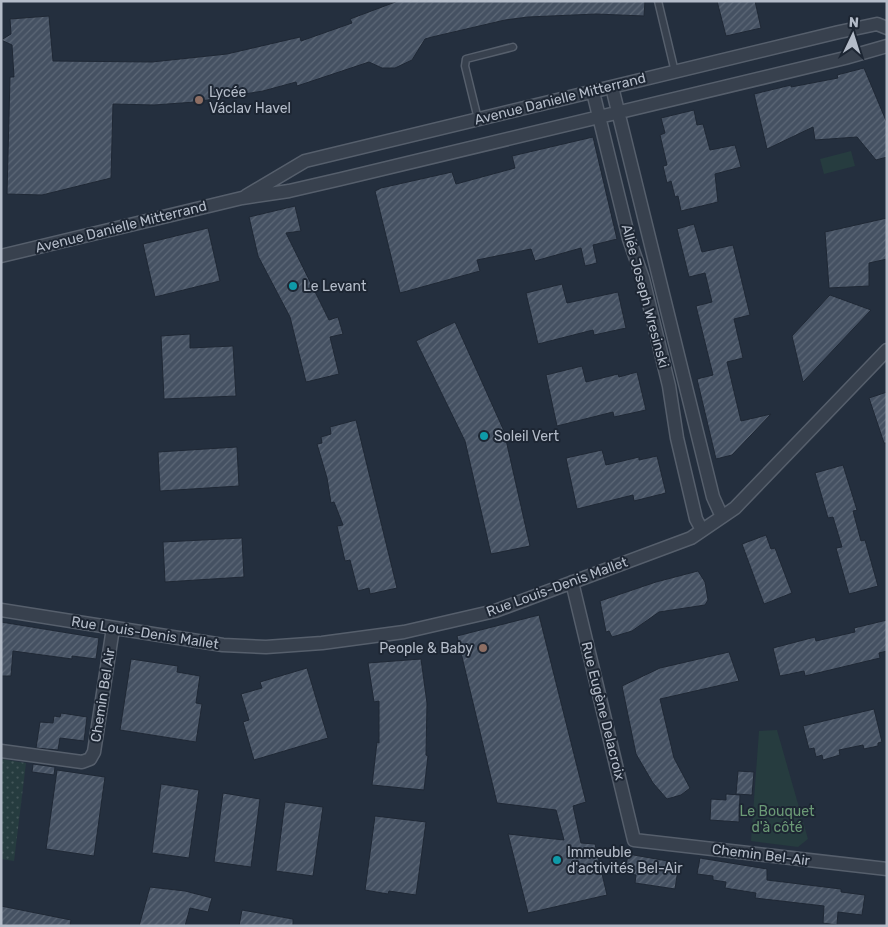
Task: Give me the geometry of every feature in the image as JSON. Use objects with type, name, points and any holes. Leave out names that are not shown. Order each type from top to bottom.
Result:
[{"type":"street","name":"Avenue Danielle Mitterrand","points":[[242,198],[305,161],[867,26],[877,24],[887,28]]},
{"type":"street","name":"Avenue Danielle Mitterrand","points":[[1,256],[242,198],[289,191],[845,58],[887,46]]},
{"type":"street","name":"Allée Joseph Wresinski","points":[[612,87],[713,497],[722,517]]},
{"type":"street","name":"Allée Joseph Wresinski","points":[[593,92],[629,239],[643,279],[667,376],[677,438],[696,519],[702,530]]},
{"type":"street","name":"Rue Louis-Denis Mallet","points":[[1,610],[223,645],[266,647],[322,643],[404,632],[495,611],[691,538],[735,508],[887,350]]},
{"type":"street","name":"Rue Eugène Delacroix","points":[[572,582],[634,840]]},
{"type":"street","name":"Chemin Bel Air","points":[[1,750],[82,762],[90,760],[94,752],[113,628]]},
{"type":"street","name":"Chemin Bel-Air","points":[[634,840],[887,869]]},
{"type":"lane","points":[[658,1],[675,72]]},
{"type":"lane","points":[[478,119],[465,66],[466,60],[471,56],[513,47]]},
{"type":"green space","points":[[851,151],[855,166],[824,174],[820,159]]},
{"type":"green space","name":"Le Bouquet d'à côté","points":[[777,730],[808,839],[798,847],[751,841],[759,731]]},
{"type":"green space","points":[[1,759],[26,763],[14,861],[1,859]]},
{"type":"building","points":[[398,1],[645,1],[644,16],[596,14],[528,17],[505,20],[432,37],[425,39],[412,60],[395,68],[382,68],[369,62],[297,86],[296,82],[263,91],[195,102],[154,105],[113,104],[111,178],[42,195],[7,194],[10,77],[14,77],[12,45],[1,40],[11,34],[10,19],[49,16],[53,61],[152,62],[227,54],[300,37],[301,41],[352,23],[350,19]]},
{"type":"building","points":[[717,1],[755,1],[761,28],[726,36]]},
{"type":"building","points":[[864,68],[887,123],[887,157],[876,160],[857,137],[815,140],[813,127],[767,149],[754,94],[791,85],[791,87],[838,78],[837,75]]},
{"type":"building","points":[[694,110],[697,125],[703,124],[710,150],[735,145],[741,167],[715,174],[718,202],[681,211],[678,196],[675,197],[671,181],[667,183],[663,166],[667,165],[660,135],[665,133],[661,118]]},
{"type":"building","points":[[593,137],[617,239],[593,245],[597,263],[585,266],[581,248],[535,261],[531,249],[477,260],[480,271],[400,293],[375,191],[452,172],[456,184],[515,168],[512,156]]},
{"type":"building","name":"Le Levant","points":[[295,206],[301,231],[286,233],[329,320],[338,317],[343,334],[330,337],[339,374],[306,382],[290,317],[258,256],[249,217]]},
{"type":"building","points":[[887,218],[887,259],[869,263],[869,286],[829,288],[825,232]]},
{"type":"building","points":[[694,224],[702,252],[733,245],[750,315],[734,319],[743,358],[727,362],[741,421],[771,414],[732,455],[716,459],[697,379],[713,375],[696,306],[712,302],[705,273],[689,277],[677,229]]},
{"type":"building","points":[[208,228],[220,281],[155,297],[143,244]]},
{"type":"building","points":[[562,284],[567,303],[618,292],[626,328],[594,335],[593,330],[538,344],[526,293]]},
{"type":"building","points":[[830,295],[871,310],[803,382],[792,336]]},
{"type":"building","name":"Soleil Vert","points":[[455,322],[504,431],[530,546],[491,554],[465,441],[416,341]]},
{"type":"building","points":[[190,334],[190,348],[233,346],[236,396],[164,399],[161,336]]},
{"type":"building","points":[[582,366],[586,382],[618,374],[619,377],[637,372],[646,410],[614,417],[613,412],[557,426],[546,375]]},
{"type":"building","points":[[887,392],[887,443],[884,443],[869,398]]},
{"type":"building","points":[[356,420],[397,588],[370,594],[369,588],[358,591],[350,560],[345,561],[337,526],[343,525],[334,502],[331,503],[327,478],[317,444],[322,443],[321,437],[331,434],[330,427]]},
{"type":"building","points":[[237,447],[239,486],[160,491],[158,452]]},
{"type":"building","points":[[602,450],[606,465],[639,457],[639,460],[657,456],[666,493],[634,501],[633,495],[577,509],[566,458]]},
{"type":"building","points":[[843,465],[857,510],[853,511],[861,541],[865,540],[878,586],[849,594],[836,548],[842,547],[833,517],[828,518],[815,473]]},
{"type":"building","points":[[766,535],[771,549],[775,548],[792,593],[764,604],[742,544]]},
{"type":"building","points":[[242,538],[244,577],[165,582],[163,542]]},
{"type":"building","points":[[698,571],[705,582],[708,600],[705,605],[659,612],[632,631],[612,637],[609,631],[606,632],[600,601],[656,582]]},
{"type":"building","points":[[539,615],[586,802],[573,806],[581,843],[595,844],[607,895],[528,913],[508,834],[564,840],[556,810],[497,803],[457,636]]},
{"type":"building","points":[[887,620],[887,651],[879,653],[880,658],[805,676],[804,671],[780,676],[773,648],[815,637],[816,641],[855,632],[854,628]]},
{"type":"building","points":[[1,622],[99,638],[96,659],[72,656],[72,659],[13,651],[11,676],[1,676]]},
{"type":"building","points":[[729,652],[739,681],[660,699],[674,758],[690,788],[681,795],[667,799],[653,783],[636,754],[622,686],[660,668]]},
{"type":"building","points":[[131,659],[178,666],[177,672],[200,676],[196,703],[202,704],[196,742],[120,730]]},
{"type":"building","points":[[421,659],[427,703],[426,755],[428,756],[424,790],[372,785],[377,742],[379,743],[379,701],[374,702],[368,663]]},
{"type":"building","points":[[307,668],[328,738],[254,760],[243,722],[249,720],[241,694],[262,688],[260,682]]},
{"type":"building","points":[[874,709],[882,742],[878,743],[878,746],[864,749],[863,745],[839,750],[840,755],[823,760],[822,755],[816,757],[814,748],[809,749],[803,726]]},
{"type":"building","points":[[61,713],[87,717],[84,741],[60,738],[58,750],[36,748],[40,722],[53,723],[54,716],[60,717]]},
{"type":"building","points":[[33,764],[55,767],[54,775],[32,772]]},
{"type":"building","points":[[57,770],[105,777],[94,856],[46,849]]},
{"type":"building","points":[[738,771],[754,772],[752,795],[736,794]]},
{"type":"building","points":[[161,784],[199,790],[189,858],[152,853]]},
{"type":"building","points":[[223,793],[260,799],[251,867],[214,862]]},
{"type":"building","points":[[726,794],[740,795],[739,822],[710,820],[711,799],[726,800]]},
{"type":"building","points":[[285,802],[323,807],[313,876],[276,871]]},
{"type":"building","points":[[375,816],[426,822],[416,895],[389,891],[388,894],[365,890]]},
{"type":"building","points":[[628,854],[679,863],[675,889],[635,883],[636,875],[625,873]]},
{"type":"building","points":[[700,858],[767,869],[767,880],[841,889],[841,892],[865,895],[862,915],[838,912],[837,925],[823,923],[824,906],[755,898],[756,893],[725,888],[726,882],[713,880],[713,876],[697,874]]},
{"type":"building","points":[[150,887],[185,891],[212,898],[208,912],[190,908],[185,926],[139,926]]},
{"type":"building","points":[[1,906],[71,920],[70,926],[1,926]]},
{"type":"building","points":[[242,910],[293,919],[293,926],[239,926]]},
{"type":"place","name":"Lycée Václav Havel","points":[[199,100]]},
{"type":"place","name":"Le Levant","points":[[293,286]]},
{"type":"place","name":"Soleil Vert","points":[[484,436]]},
{"type":"place","name":"People & Baby","points":[[483,648]]},
{"type":"place","name":"Immeuble d'activités Bel-Air","points":[[557,860]]}]
